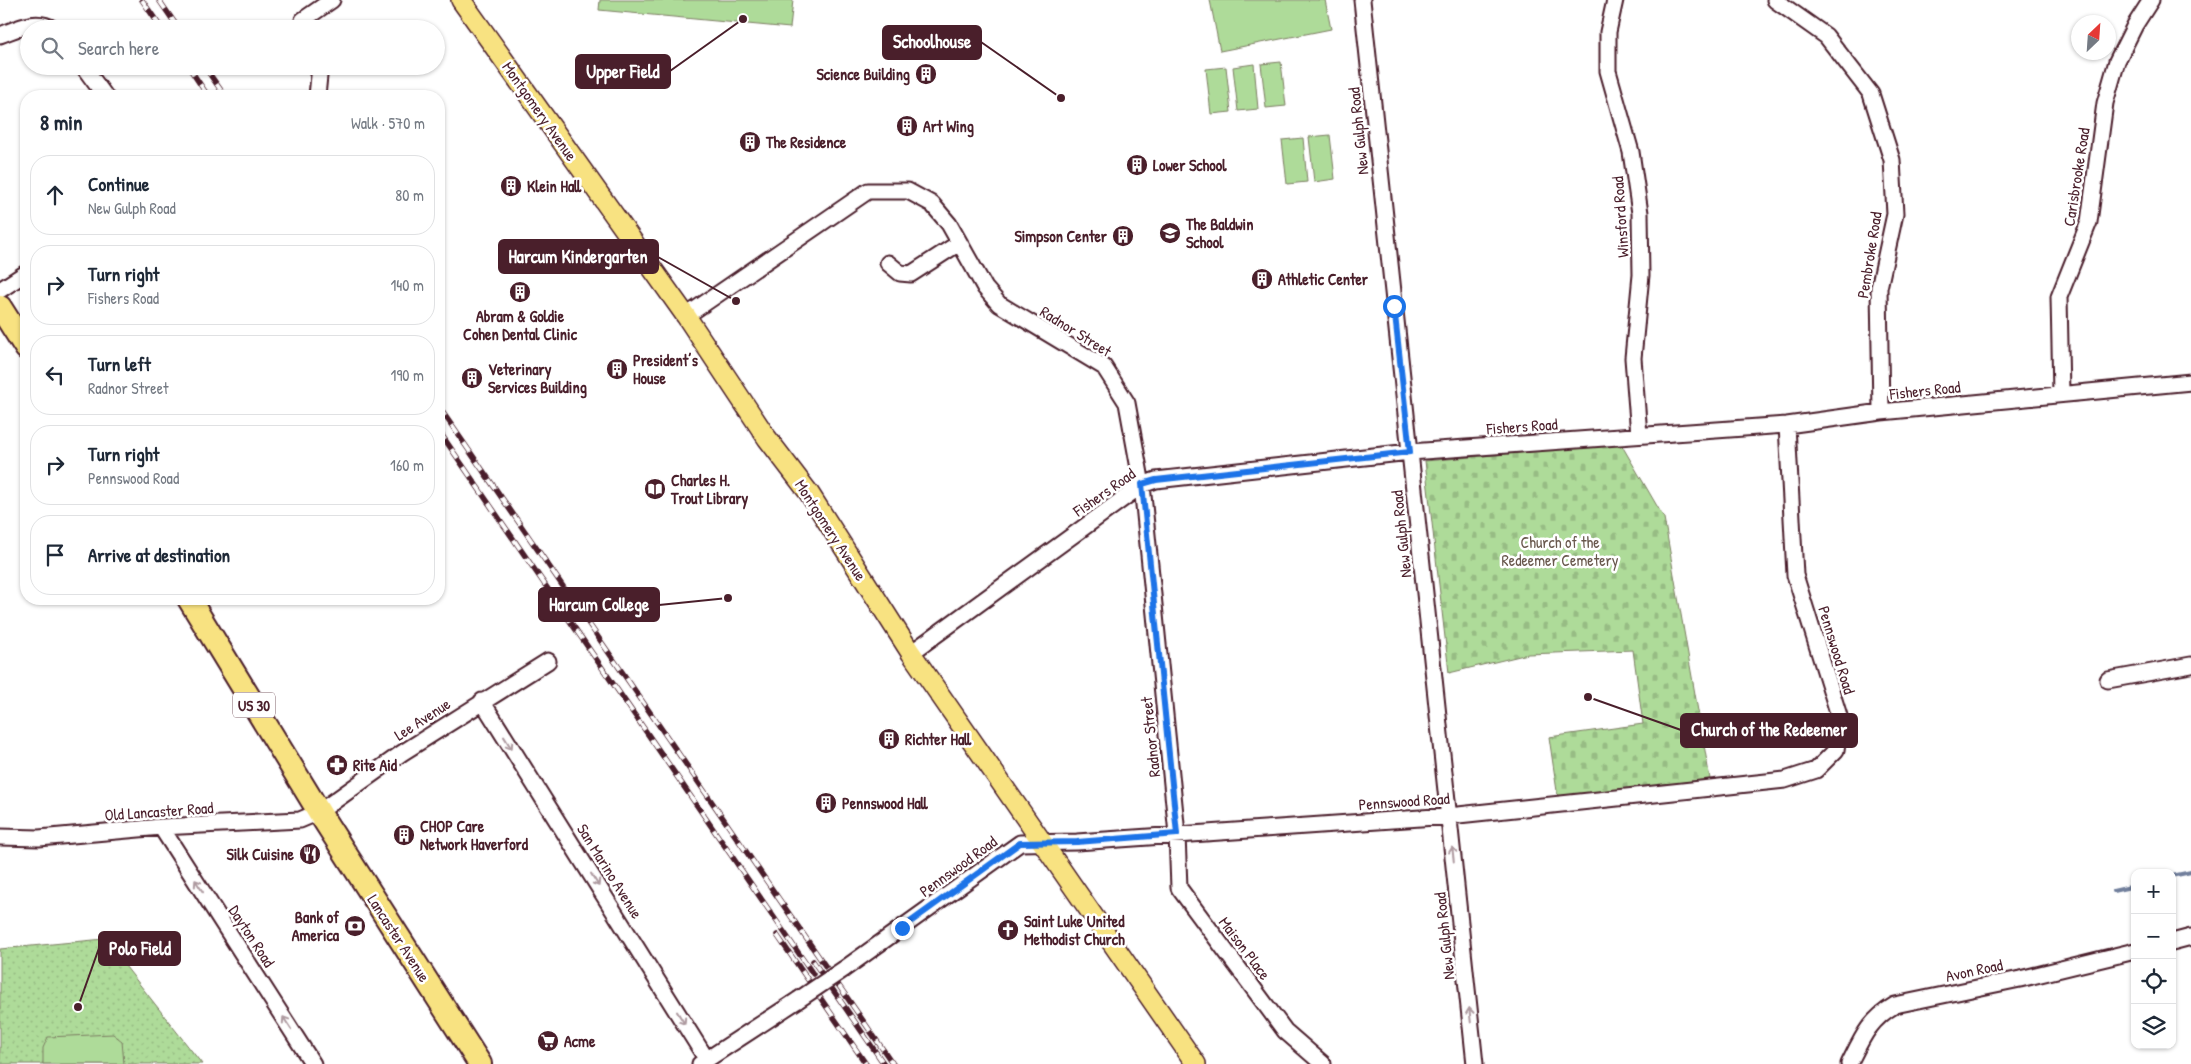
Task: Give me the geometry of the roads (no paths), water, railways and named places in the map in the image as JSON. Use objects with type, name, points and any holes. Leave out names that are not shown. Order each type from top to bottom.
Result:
[{"type":"highway","points":[[0,307],[20,339]]},
{"type":"highway","name":"US 30","points":[[193,605],[319,812]]},
{"type":"highway","name":"Lancaster Avenue","points":[[319,812],[480,1064]]},
{"type":"main road","name":"Montgomery Avenue","points":[[461,0],[686,316],[766,438],[809,493],[911,653],[1045,843],[1196,1064]]},
{"type":"street","points":[[303,20],[332,0]]},
{"type":"street","name":"New Gulph Road","points":[[1362,0],[1475,1064]]},
{"type":"street","name":"Winsford Road","points":[[1615,0],[1608,32],[1608,71],[1631,152],[1640,213],[1641,275],[1633,358],[1639,435]]},
{"type":"street","name":"Pembroke Road","points":[[1775,0],[1826,36],[1871,94],[1892,160],[1895,214],[1879,288],[1880,412]]},
{"type":"street","name":"Carisbrooke Road","points":[[2061,394],[2059,297],[2066,275],[2080,251],[2089,222],[2105,103],[2117,62],[2134,25],[2151,0]]},
{"type":"street","points":[[0,35],[20,28]]},
{"type":"street","points":[[90,75],[101,90]]},
{"type":"street","points":[[319,90],[320,75]]},
{"type":"street","name":"Radnor Street","points":[[686,316],[868,191],[908,191],[932,204],[949,224],[985,288],[999,304],[1104,366],[1127,403],[1142,484],[1177,834]]},
{"type":"street","points":[[888,263],[900,273],[911,274],[960,243]]},
{"type":"street","points":[[0,290],[20,277]]},
{"type":"street","name":"Fishers Road","points":[[911,653],[1142,484],[1156,480],[1410,452],[1787,425],[1880,412],[2191,382]]},
{"type":"street","name":"Pennswood Road","points":[[704,1062],[844,969],[1020,843],[1045,843],[1450,816],[1785,780],[1816,770],[1836,750],[1840,719],[1795,575],[1787,425]]},
{"type":"street","name":"Lee Avenue","points":[[319,812],[402,753],[548,661]]},
{"type":"street","points":[[2108,680],[2191,665]]},
{"type":"street","name":"San Marino Avenue","points":[[482,701],[704,1062]]},
{"type":"street","name":"Old Lancaster Road","points":[[0,837],[39,838],[161,828],[300,820],[319,812]]},
{"type":"street","name":"Dayton Road","points":[[161,828],[314,1064]]},
{"type":"street","name":"Maison Place","points":[[1177,834],[1179,888],[1285,1031],[1323,1064]]},
{"type":"street","points":[[2176,941],[2191,937]]},
{"type":"street","name":"Avon Road","points":[[1849,1064],[1870,1024],[1882,1012],[1895,1005],[2020,979],[2131,952]]},
{"type":"waterway","points":[[2176,875],[2191,872]]},
{"type":"waterway","points":[[2113,891],[2131,887]]},
{"type":"railway","points":[[142,0],[156,20]]},
{"type":"railway","points":[[159,0],[173,20]]},
{"type":"railway","points":[[194,75],[204,90]]},
{"type":"railway","points":[[210,75],[221,90]]},
{"type":"railway","points":[[445,416],[893,1064]]},
{"type":"railway","points":[[445,440],[813,974]]},
{"type":"railway","points":[[777,935],[866,1064]]},
{"type":"railway","points":[[813,961],[884,1064]]},
{"type":"place","name":"Upper Field","points":[[743,19]]},
{"type":"place","name":"Science Building","points":[[926,74]]},
{"type":"place","name":"Schoolhouse","points":[[1061,98]]},
{"type":"place","name":"Art Wing","points":[[907,126]]},
{"type":"place","name":"The Residence","points":[[750,142]]},
{"type":"place","name":"Lower School","points":[[1137,165]]},
{"type":"place","name":"Klein Hall","points":[[511,186]]},
{"type":"place","name":"The Baldwin School","points":[[1170,233]]},
{"type":"place","name":"Simpson Center","points":[[1123,236]]},
{"type":"place","name":"Athletic Center","points":[[1262,279]]},
{"type":"place","name":"Abram & Goldie Cohen Dental Clinic","points":[[520,292]]},
{"type":"place","name":"Harcum Kindergarten","points":[[736,301]]},
{"type":"place","name":"President’s House","points":[[617,369]]},
{"type":"place","name":"Veterinary Services Building","points":[[472,378]]},
{"type":"place","name":"Charles H. Trout Library","points":[[655,489]]},
{"type":"place","name":"Harcum College","points":[[728,598]]},
{"type":"place","name":"Church of the Redeemer","points":[[1588,697]]},
{"type":"place","name":"Richter Hall","points":[[889,739]]},
{"type":"place","name":"Rite Aid","points":[[337,765]]},
{"type":"place","name":"Pennswood Hall","points":[[826,803]]},
{"type":"place","name":"CHOP Care Network Haverford","points":[[404,835]]},
{"type":"place","name":"Silk Cuisine","points":[[310,854]]},
{"type":"place","name":"Bank of America","points":[[355,926]]},
{"type":"place","name":"Saint Luke United Methodist Church","points":[[1008,930]]},
{"type":"place","name":"Polo Field","points":[[78,1007]]},
{"type":"place","name":"Acme","points":[[548,1041]]},
{"type":"park label","name":"Church of the Redeemer Cemetery","points":[[1560,551]]}]
